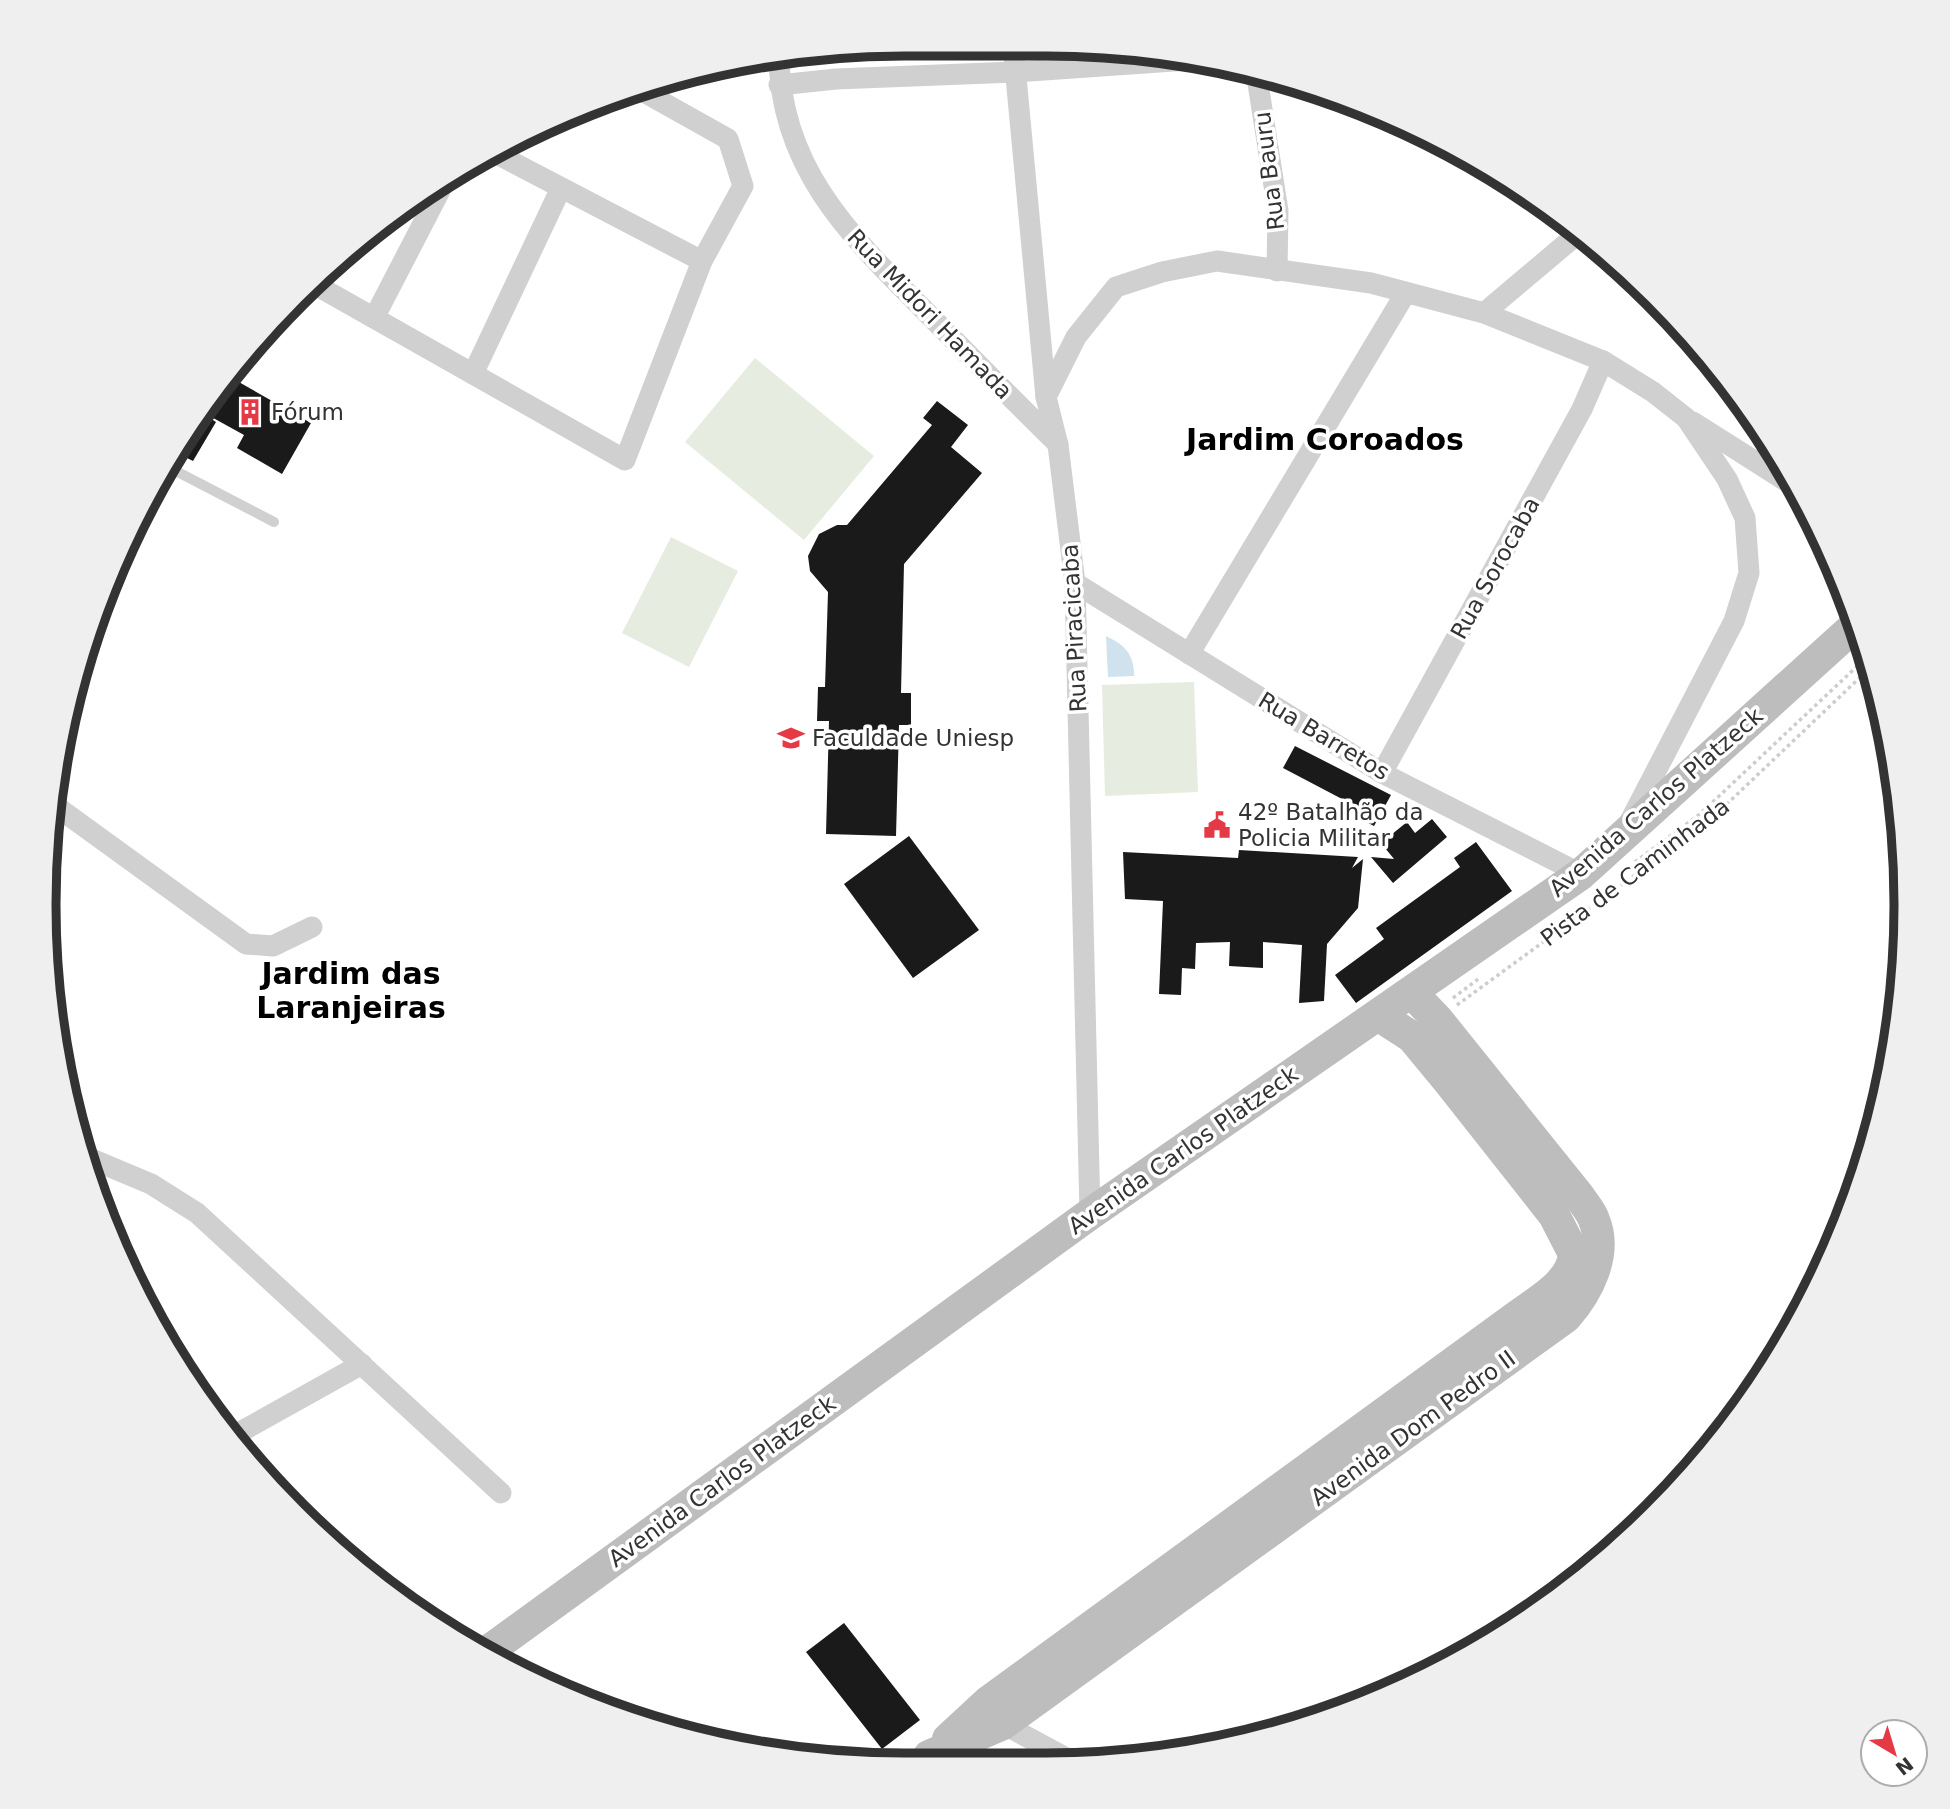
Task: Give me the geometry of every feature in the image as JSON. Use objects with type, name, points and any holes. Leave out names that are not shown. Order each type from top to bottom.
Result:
[{"type":"main road","name":"Avenida Carlos Platzeck","points":[[495,1647],[1090,1214],[1581,874],[1849,631]]},
{"type":"main road","name":"Avenida Dom Pedro II","points":[[934,1753],[996,1713],[1566,1317],[1584,1293],[1597,1259],[1595,1221],[1579,1196],[1437,1019],[1412,993]]},
{"type":"main road","name":"Avenida Dom Pedro II","points":[[996,1713],[1562,1282],[1569,1272],[1574,1254],[1554,1215],[1412,1037],[1378,1014]]},
{"type":"street","name":"Rua Piracicaba","points":[[1014,56],[1046,397],[1058,445],[1075,583],[1090,1214]]},
{"type":"street","points":[[779,85],[836,79],[1015,72],[1151,63]]},
{"type":"street","name":"Rua Midori Hamada","points":[[779,65],[779,85],[798,153],[854,240],[1058,445]]},
{"type":"street","name":"Rua Bauru","points":[[1258,83],[1278,211],[1277,271]]},
{"type":"street","points":[[322,289],[625,460],[702,261],[743,186],[727,139],[650,96]]},
{"type":"street","points":[[503,158],[702,261]]},
{"type":"street","points":[[473,374],[561,188]]},
{"type":"street","points":[[374,318],[437,197]]},
{"type":"street","points":[[1484,313],[1572,239]]},
{"type":"street","points":[[1046,397],[1076,337],[1116,287],[1162,272],[1217,261],[1371,283],[1484,313],[1603,361],[1777,476]]},
{"type":"street","points":[[1189,654],[1405,294]]},
{"type":"street","name":"Rua Sorocaba","points":[[1382,773],[1582,409],[1603,361]]},
{"type":"street","points":[[1621,839],[1734,621],[1749,573],[1745,518],[1727,479],[1686,418]]},
{"type":"street","name":"Rua Barretos","points":[[1075,583],[1382,773],[1581,874]]},
{"type":"street","points":[[62,810],[246,944],[273,946],[312,927]]},
{"type":"street","points":[[96,1161],[151,1184],[197,1213],[500,1493]]},
{"type":"street","points":[[240,1432],[362,1364]]},
{"type":"street","points":[[996,1713],[1058,1753]]},
{"type":"lane","points":[[176,471],[274,522]]},
{"type":"path","name":"Pista de Caminhada","points":[[1437,1019],[1709,821],[1862,675]]},
{"type":"shaded area","points":[[755,358],[874,456],[804,540],[685,442]]},
{"type":"shaded area","points":[[671,537],[738,571],[689,667],[622,633]]},
{"type":"shaded area","points":[[1194,682],[1198,792],[1105,796],[1102,685]]},
{"type":"water","points":[[1106,636],[1127,651],[1134,676],[1108,677]]},
{"type":"building","name":"Fórum","points":[[237,381],[311,423],[282,474],[237,448],[244,435],[211,417]]},
{"type":"building","points":[[937,401],[968,425],[951,447],[982,473],[904,564],[901,693],[911,693],[911,725],[899,725],[896,836],[826,834],[829,721],[817,721],[818,687],[825,687],[828,592],[810,571],[808,556],[819,534],[837,525],[847,525],[932,425],[923,418]]},
{"type":"building","points":[[210,418],[216,422],[193,461],[184,457]]},
{"type":"building","points":[[1295,746],[1391,795],[1374,826],[1337,807],[1342,799],[1283,768]]},
{"type":"building","points":[[1432,819],[1447,837],[1393,883],[1371,857],[1394,859],[1381,843],[1407,822],[1415,833]]},
{"type":"building","points":[[909,836],[979,930],[913,978],[844,884]]},
{"type":"building","points":[[1476,842],[1512,891],[1356,1003],[1335,975],[1384,939],[1376,928],[1460,867],[1454,858]]},
{"type":"building","points":[[1239,850],[1358,857],[1352,868],[1363,859],[1358,908],[1327,944],[1324,1001],[1299,1003],[1302,945],[1263,942],[1263,968],[1229,966],[1230,942],[1196,943],[1195,969],[1182,968],[1181,995],[1159,994],[1163,901],[1125,899],[1123,852],[1238,858]]},
{"type":"building","points":[[844,1623],[920,1720],[882,1749],[806,1652]]},
{"type":"place","name":"Fórum","points":[[250,412]]},
{"type":"place","name":"Faculdade Uniesp","points":[[791,738]]},
{"type":"place","name":"42º Batalhão da Policia Militar","points":[[1217,825]]},
{"type":"district","name":"Jardim Coroados","points":[[1325,439]]},
{"type":"district","name":"Jardim das Laranjeiras","points":[[351,990]]}]
